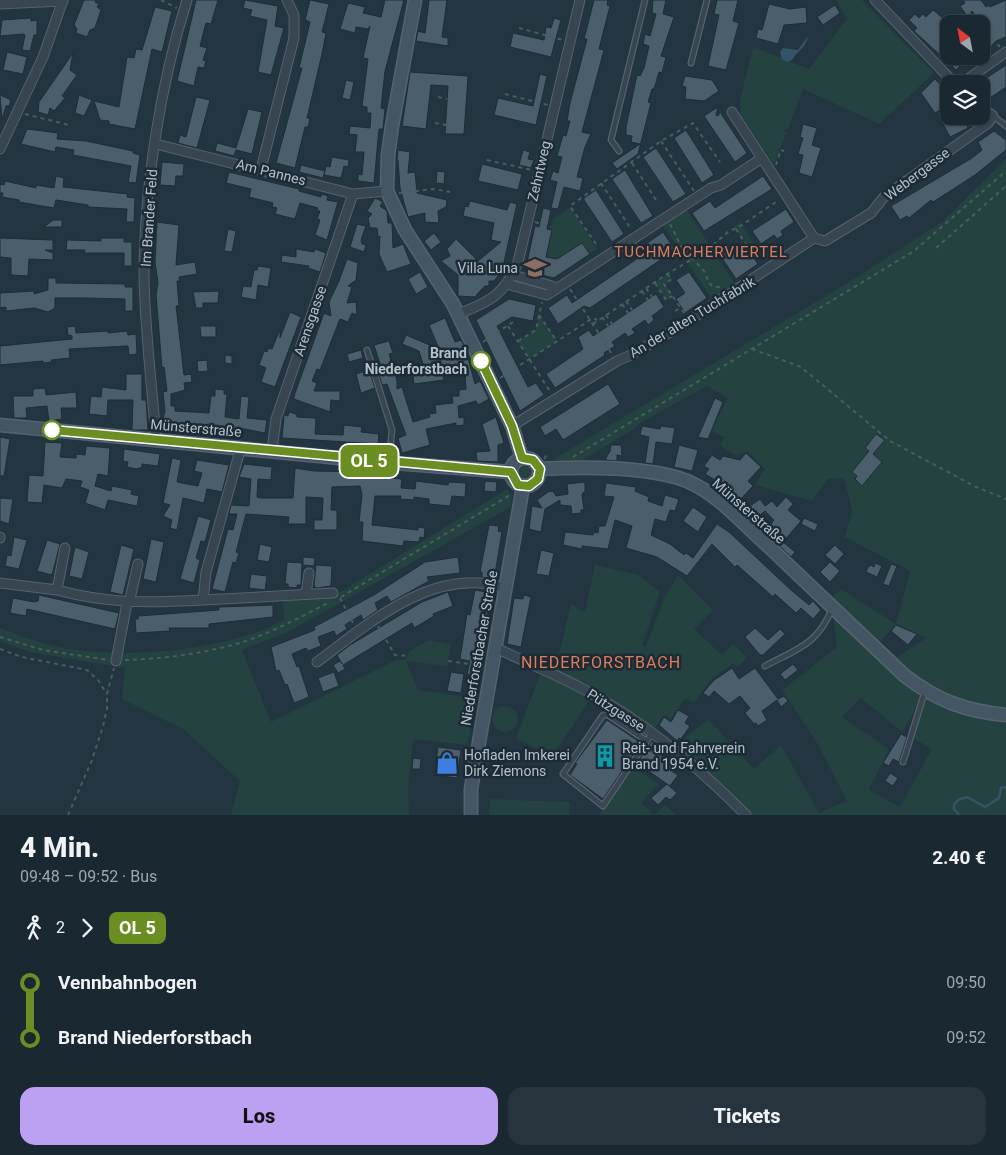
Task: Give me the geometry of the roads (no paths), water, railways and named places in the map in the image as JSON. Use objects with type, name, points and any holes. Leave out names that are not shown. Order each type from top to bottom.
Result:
[{"type":"street","name":"Im Brander Feld","points":[[156,440],[144,278],[148,190],[167,77],[187,0]]},
{"type":"street","points":[[261,169],[294,38],[294,15],[287,0]]},
{"type":"street","points":[[415,0],[390,136],[388,193],[405,230],[458,314],[512,426],[522,458]]},
{"type":"street","name":"Zehntweg","points":[[458,314],[490,300],[507,284],[512,275],[528,220],[580,0]]},
{"type":"street","points":[[876,0],[947,75]]},
{"type":"street","points":[[0,4],[63,1],[43,57],[17,111],[3,133],[0,149]]},
{"type":"street","points":[[973,75],[1005,52]]},
{"type":"street","points":[[732,112],[814,238]]},
{"type":"street","name":"Webergasse","points":[[814,238],[825,241],[871,213],[884,197],[943,157],[951,148],[988,123],[993,116]]},
{"type":"street","name":"Am Pannes","points":[[156,144],[261,169],[353,194],[388,193]]},
{"type":"street","points":[[507,284],[544,295],[555,290],[711,188],[721,185],[762,158]]},
{"type":"street","name":"Arensgasse","points":[[272,450],[276,419],[353,194]]},
{"type":"street","name":"An der alten Tuchfabrik","points":[[512,426],[616,361],[632,355],[736,291],[814,238]]},
{"type":"street","points":[[512,275],[552,286],[555,290]]},
{"type":"street","name":"Münsterstraße","points":[[0,425],[511,472]]},
{"type":"street","points":[[203,600],[204,581],[241,447]]},
{"type":"street","points":[[522,458],[533,460],[543,466],[534,483],[522,489],[514,481],[511,472],[514,463],[522,458]]},
{"type":"street","name":"Münsterstraße","points":[[543,466],[646,472],[669,475],[694,484],[727,509],[905,676],[925,691],[950,704],[982,713],[1006,716]]},
{"type":"street","name":"Niederforstbacher Straße","points":[[471,815],[471,789],[522,489]]},
{"type":"street","points":[[56,590],[65,548]]},
{"type":"street","points":[[116,661],[138,564]]},
{"type":"street","points":[[306,594],[309,573]]},
{"type":"street","points":[[317,662],[358,631],[423,591],[454,584],[478,582],[504,588]]},
{"type":"street","points":[[0,583],[56,590],[90,598],[128,603],[306,594],[336,595]]},
{"type":"street","name":"Pützgasse","points":[[494,648],[581,688],[649,737],[687,758],[746,815]]},
{"type":"lane","points":[[618,151],[612,140],[645,0]]},
{"type":"lane","points":[[691,63],[707,0]]},
{"type":"lane","points":[[993,116],[1006,126]]},
{"type":"lane","points":[[367,350],[392,430],[389,462]]},
{"type":"lane","points":[[765,666],[808,644],[824,627],[833,607]]},
{"type":"lane","points":[[903,762],[925,691]]},
{"type":"lane","points":[[603,715],[608,715],[649,737],[603,806],[563,774],[603,715]]},
{"type":"water","points":[[808,36],[803,47],[792,60],[787,62],[782,59],[780,52],[783,48],[798,50]]},
{"type":"waterway","points":[[959,815],[954,809],[954,804],[960,799],[967,797],[985,807],[999,798],[1001,788],[1006,787]]},
{"type":"place","name":"Villa Luna","points":[[535,268]]},
{"type":"place","name":"Brand Niederforstbach","points":[[481,361]]},
{"type":"place","name":"Reit- und Fahrverein Brand 1954 e.V.","points":[[605,756]]},
{"type":"place","name":"Hofladen Imkerei Dirk Ziemons","points":[[447,763]]},
{"type":"district","name":"TUCHMACHERVIERTEL","points":[[701,252]]},
{"type":"district","name":"NIEDERFORSTBACH","points":[[601,662]]}]
